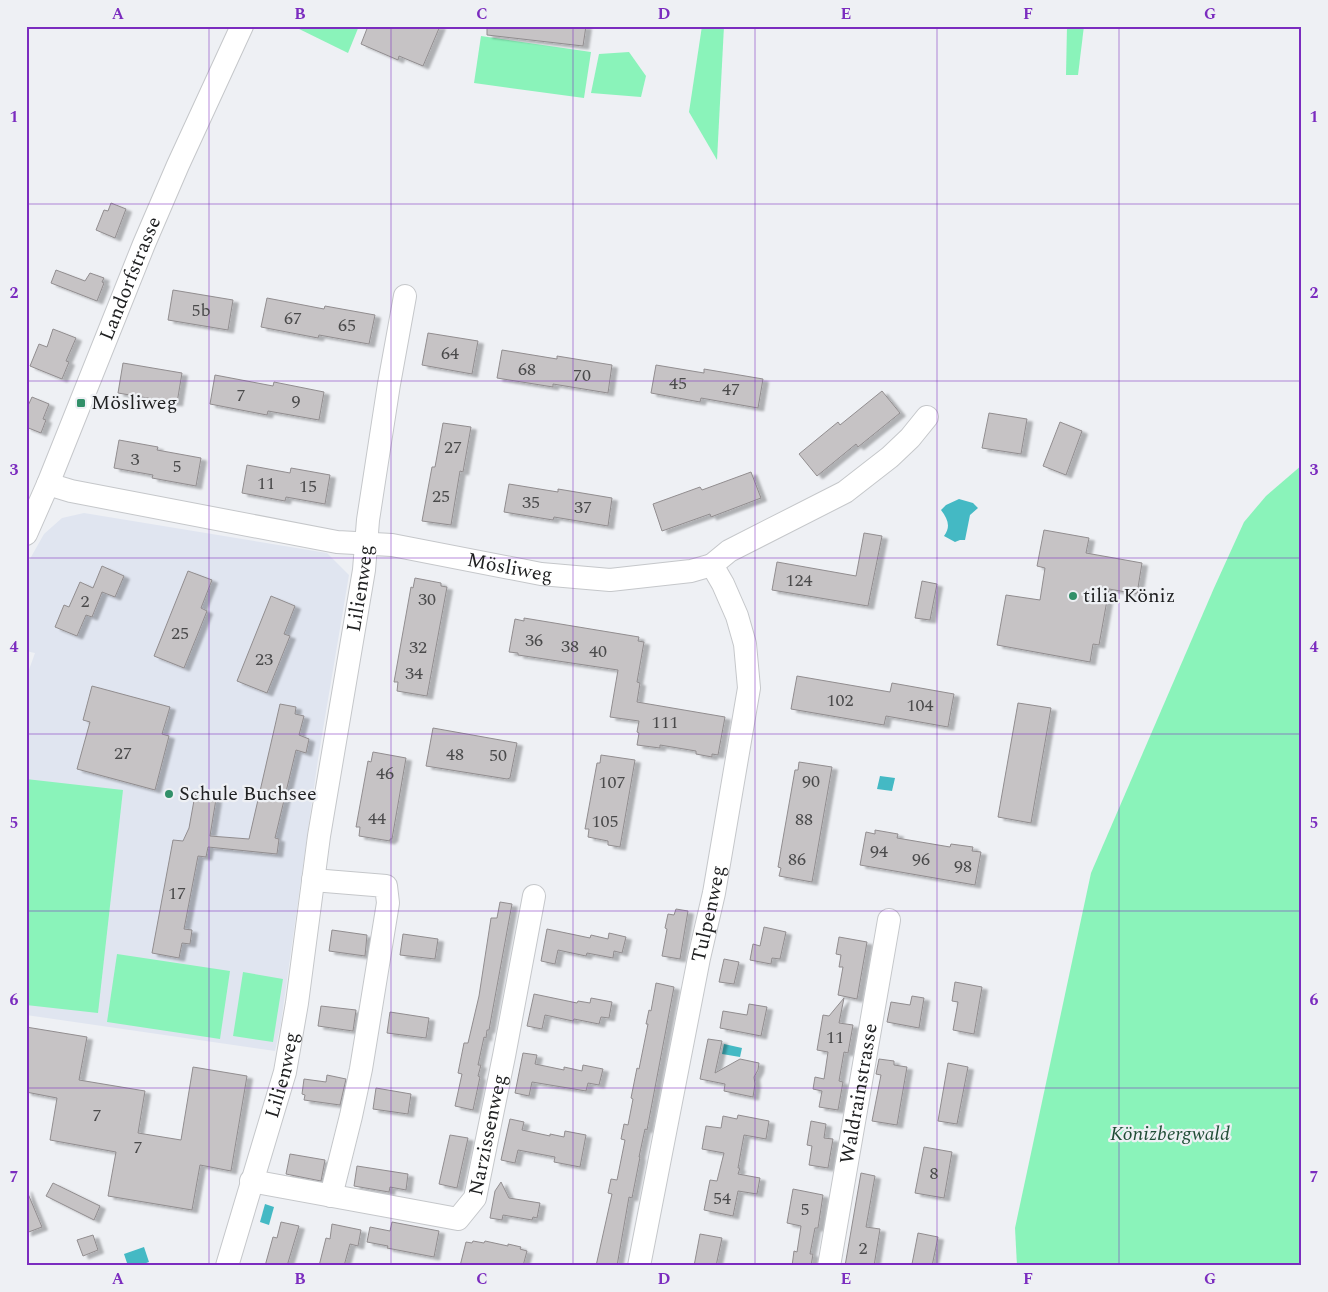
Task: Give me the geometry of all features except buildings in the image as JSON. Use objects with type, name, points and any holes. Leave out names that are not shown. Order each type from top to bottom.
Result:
[{"type":"street","name":"Landorfstrasse","points":[[26,534],[48,484],[144,244],[242,26]]},
{"type":"street","name":"Lilienweg","points":[[227,1266],[282,1082],[288,1053],[297,1003],[313,880],[367,542],[368,520],[389,384],[405,296]]},
{"type":"street","name":"Mösliweg","points":[[48,484],[71,491],[337,542],[367,542],[392,545],[541,574],[580,579],[610,580],[691,571],[712,566],[730,551],[845,492],[890,457],[910,438],[927,417]]},
{"type":"street","name":"Tulpenweg","points":[[639,1266],[714,893],[749,688],[745,644],[722,584],[712,566]]},
{"type":"street","points":[[313,880],[386,886],[388,903],[361,1069],[331,1196]]},
{"type":"street","name":"Narzissenweg","points":[[251,1181],[458,1219],[475,1198],[534,896]]},
{"type":"street","name":"Waldrainstrasse","points":[[829,1266],[888,920]]},
{"type":"shaded area","name":"Schule Buchsee","points":[[84,513],[327,553],[349,575],[318,759],[281,1023],[275,1051],[26,1015],[26,678],[35,653],[26,651],[26,566],[44,534],[62,518]]},
{"type":"green space","points":[[293,26],[359,26],[348,53]]},
{"type":"green space","points":[[702,26],[724,26],[717,160],[689,112]]},
{"type":"green space","points":[[1067,26],[1084,26],[1078,75],[1066,75]]},
{"type":"green space","points":[[481,36],[591,52],[584,98],[474,83]]},
{"type":"green space","points":[[629,52],[646,76],[641,97],[591,93],[599,54]]},
{"type":"green space","name":"Könizbergwald","points":[[1302,465],[1302,1266],[1017,1266],[1015,1228],[1091,873],[1244,522],[1266,496]]},
{"type":"green space","points":[[26,779],[123,790],[98,1013],[26,1005]]},
{"type":"green space","points":[[117,954],[230,971],[220,1039],[107,1022]]},
{"type":"green space","points":[[243,972],[283,979],[273,1042],[233,1036]]},
{"type":"water","points":[[959,499],[973,503],[978,508],[970,515],[965,540],[955,542],[944,536],[948,523],[941,510],[946,505]]},
{"type":"water","points":[[880,776],[895,778],[892,791],[877,789]]},
{"type":"water","points":[[724,1044],[742,1048],[740,1057],[722,1054]]},
{"type":"water","points":[[265,1204],[274,1207],[269,1225],[260,1222]]},
{"type":"water","points":[[144,1247],[149,1262],[138,1266],[128,1266],[124,1254]]},
{"type":"place","name":"Mösliweg","points":[[81,403]]},
{"type":"place","name":"tilia Köniz","points":[[1073,596]]},
{"type":"place","name":"Schule Buchsee","points":[[169,794]]}]
